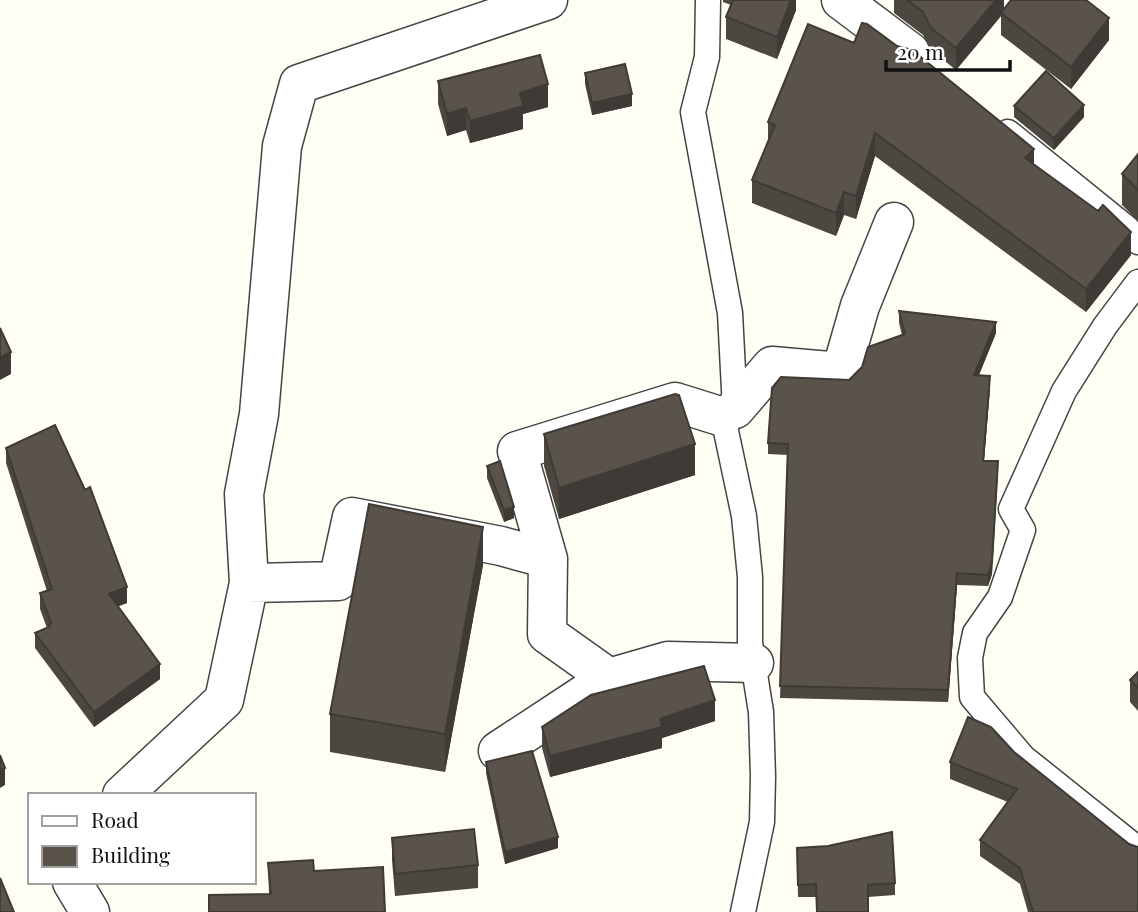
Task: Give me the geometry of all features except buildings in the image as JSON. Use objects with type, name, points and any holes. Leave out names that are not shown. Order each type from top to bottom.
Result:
[{"type":"street","points":[[124,793],[224,700],[249,583],[244,494],[259,414],[282,146],[299,85],[548,0]]},
{"type":"street","points":[[841,0],[921,61]]},
{"type":"street","points":[[609,677],[547,634],[548,559],[517,451],[675,402],[729,413],[772,366],[841,372],[860,306],[894,222]]},
{"type":"street","points":[[249,583],[338,581],[352,517],[501,546],[548,559]]},
{"type":"street","points":[[499,751],[609,677],[668,661],[754,663]]},
{"type":"street","points":[[73,884],[90,912]]},
{"type":"lane","points":[[708,0],[707,57],[693,113],[730,313],[729,413],[744,516],[750,577],[750,643],[761,712],[762,822],[743,912]]},
{"type":"lane","points":[[986,114],[1127,228],[1138,242]]},
{"type":"lane","points":[[1138,282],[1105,326],[1064,391],[1011,509],[1023,530],[1000,597],[975,633],[970,658],[972,697],[1023,757],[1138,849]]}]
